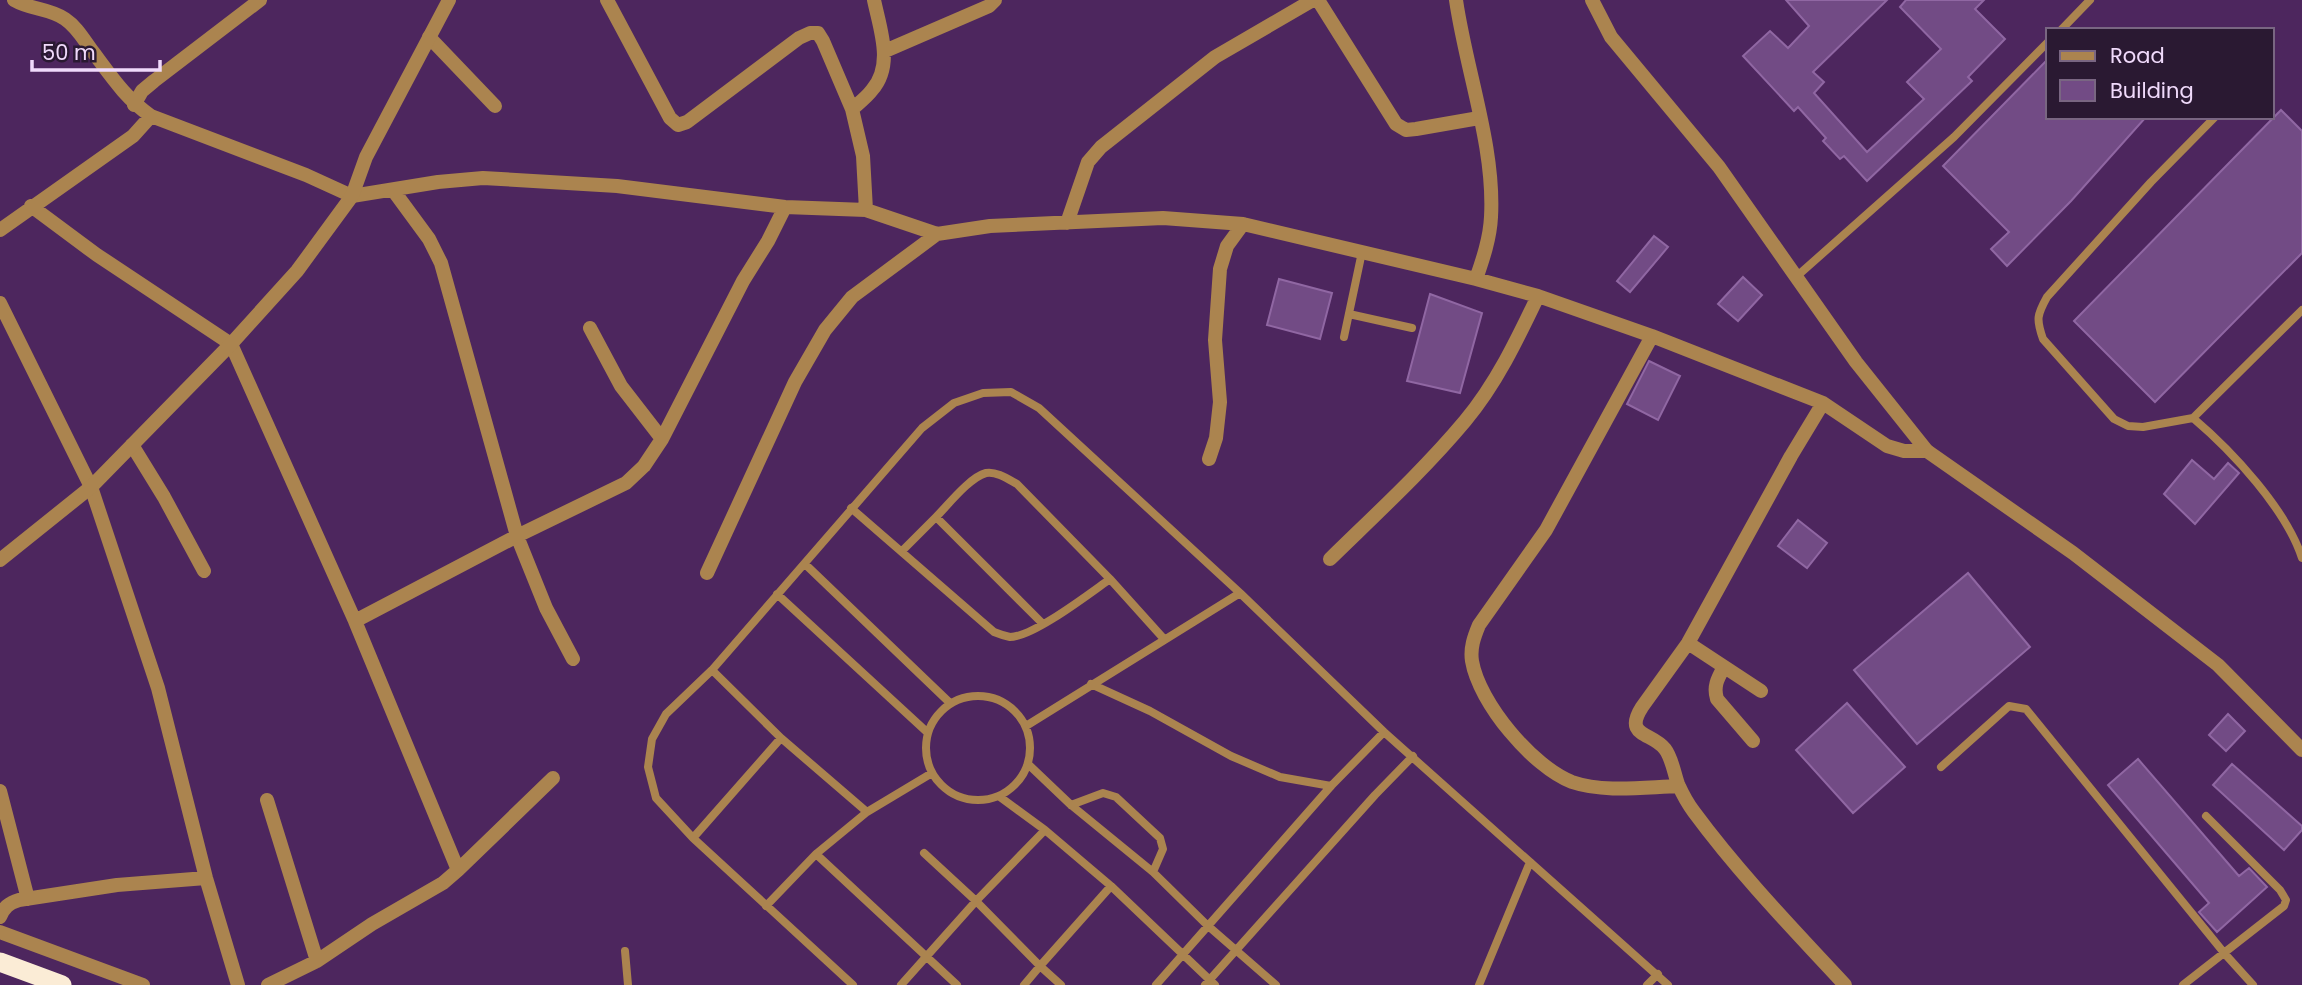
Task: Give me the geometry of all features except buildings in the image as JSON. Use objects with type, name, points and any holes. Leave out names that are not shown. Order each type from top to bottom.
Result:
[{"type":"highway","points":[[0,962],[61,985]]},
{"type":"street","points":[[15,0],[29,8],[53,5],[77,29],[118,88],[134,105],[151,117],[306,175],[352,196],[438,182],[483,178],[617,186],[785,207],[866,210],[937,234],[990,226],[1163,218],[1243,224],[1538,296],[1652,336],[1823,403],[1887,446],[1904,451],[1927,450]]},
{"type":"street","points":[[134,105],[142,91],[260,0]]},
{"type":"street","points":[[607,0],[670,118],[678,125],[687,122],[799,38],[818,33],[852,109],[863,156],[866,210]]},
{"type":"street","points":[[852,109],[873,89],[881,75],[885,51],[874,0]]},
{"type":"street","points":[[885,51],[989,6],[995,0]]},
{"type":"street","points":[[1067,223],[1088,162],[1101,147],[1215,57],[1316,0],[1396,124],[1406,130],[1479,118]]},
{"type":"street","points":[[1456,0],[1488,155],[1492,191],[1487,244],[1476,279]]},
{"type":"street","points":[[1592,0],[1611,37],[1719,167],[1856,362],[1927,450],[2073,553],[2218,665],[2302,750]]},
{"type":"street","points":[[0,560],[92,487],[231,344],[297,271],[352,196],[366,157],[445,2]]},
{"type":"street","points":[[429,37],[495,106]]},
{"type":"street","points":[[0,230],[133,136],[151,117]]},
{"type":"street","points":[[393,190],[429,239],[441,263],[517,536],[546,608],[573,659]]},
{"type":"street","points":[[31,206],[97,255],[231,344],[355,621],[458,870]]},
{"type":"street","points":[[355,621],[517,536],[626,483],[644,466],[662,439],[743,281],[785,207]]},
{"type":"street","points":[[1209,459],[1216,438],[1220,401],[1215,340],[1220,269],[1227,246],[1243,224]]},
{"type":"street","points":[[707,573],[795,382],[824,330],[852,298],[937,234]]},
{"type":"street","points":[[1330,559],[1414,476],[1466,419],[1510,357],[1538,296]]},
{"type":"street","points":[[0,303],[92,487],[158,688],[206,877],[238,985]]},
{"type":"street","points":[[590,328],[621,386],[662,439]]},
{"type":"street","points":[[1652,336],[1546,530],[1479,625],[1472,643],[1472,661],[1481,687],[1498,716],[1524,746],[1552,772],[1574,783],[1605,788],[1679,786]]},
{"type":"street","points":[[1823,403],[1688,643],[1642,707],[1635,724],[1639,731],[1665,749],[1679,786],[1693,810],[1732,859],[1845,985]]},
{"type":"street","points":[[132,445],[204,571]]},
{"type":"street","points":[[1688,643],[1760,691]]},
{"type":"street","points":[[1724,667],[1716,682],[1717,699],[1753,740]]},
{"type":"street","points":[[268,985],[317,961],[372,924],[443,883],[554,778]]},
{"type":"street","points":[[0,791],[28,899]]},
{"type":"street","points":[[267,800],[317,961]]},
{"type":"street","points":[[0,917],[3,909],[10,903],[28,899],[117,885],[206,877]]},
{"type":"street","points":[[0,932],[143,985]]},
{"type":"lane","points":[[2062,28],[2090,0]]},
{"type":"lane","points":[[1796,277],[1954,137],[2046,44]]},
{"type":"lane","points":[[2213,119],[2047,297],[2038,313],[2043,339],[2114,419],[2128,426],[2143,428],[2193,418],[2302,310]]},
{"type":"lane","points":[[1344,337],[1362,252]]},
{"type":"lane","points":[[1349,314],[1412,328]]},
{"type":"lane","points":[[853,985],[692,838],[656,798],[648,767],[652,739],[666,714],[712,670],[922,428],[954,403],[983,393],[1012,392],[1038,408],[1240,593],[1384,732],[1668,985]]},
{"type":"lane","points":[[2193,418],[2211,433],[2298,533],[2302,558]]},
{"type":"lane","points":[[902,551],[973,480],[987,473],[999,474],[1017,484],[1110,579],[1164,639]]},
{"type":"lane","points":[[851,508],[994,632],[1011,637],[1043,624],[1110,579]]},
{"type":"lane","points":[[936,517],[1043,624]]},
{"type":"lane","points":[[805,564],[950,703]]},
{"type":"lane","points":[[1026,726],[1240,593]]},
{"type":"lane","points":[[777,594],[928,733]]},
{"type":"lane","points":[[712,670],[781,738],[867,812]]},
{"type":"lane","points":[[1091,684],[1231,756],[1280,776],[1331,786]]},
{"type":"lane","points":[[985,695],[1002,701],[1016,711],[1026,726],[1031,745],[1029,765],[1018,784],[1000,797],[981,802],[961,799],[944,789],[932,773],[926,754],[928,733],[936,716],[950,703],[967,696],[985,695]]},
{"type":"lane","points":[[1941,766],[2009,706],[2026,709],[2253,985]]},
{"type":"lane","points":[[1156,985],[1331,786],[1384,732]]},
{"type":"lane","points":[[692,838],[781,738]]},
{"type":"lane","points":[[1000,797],[1045,830],[1111,886],[1184,954],[1210,983],[1375,794],[1413,756]]},
{"type":"lane","points":[[1029,765],[1070,805],[1153,872],[1207,925],[1276,985]]},
{"type":"lane","points":[[766,906],[816,854],[867,812],[932,773]]},
{"type":"lane","points":[[1070,805],[1103,793],[1116,797],[1160,838],[1163,849],[1153,872]]},
{"type":"lane","points":[[2183,985],[2284,906],[2286,900],[2280,890],[2206,816]]},
{"type":"lane","points":[[901,985],[976,901],[1045,830]]},
{"type":"lane","points":[[924,853],[1061,985]]},
{"type":"lane","points":[[816,854],[957,985]]},
{"type":"lane","points":[[1479,985],[1530,862]]},
{"type":"lane","points":[[1024,985],[1111,886]]},
{"type":"lane","points":[[625,951],[628,985]]},
{"type":"lane","points":[[1647,985],[1658,974]]}]
